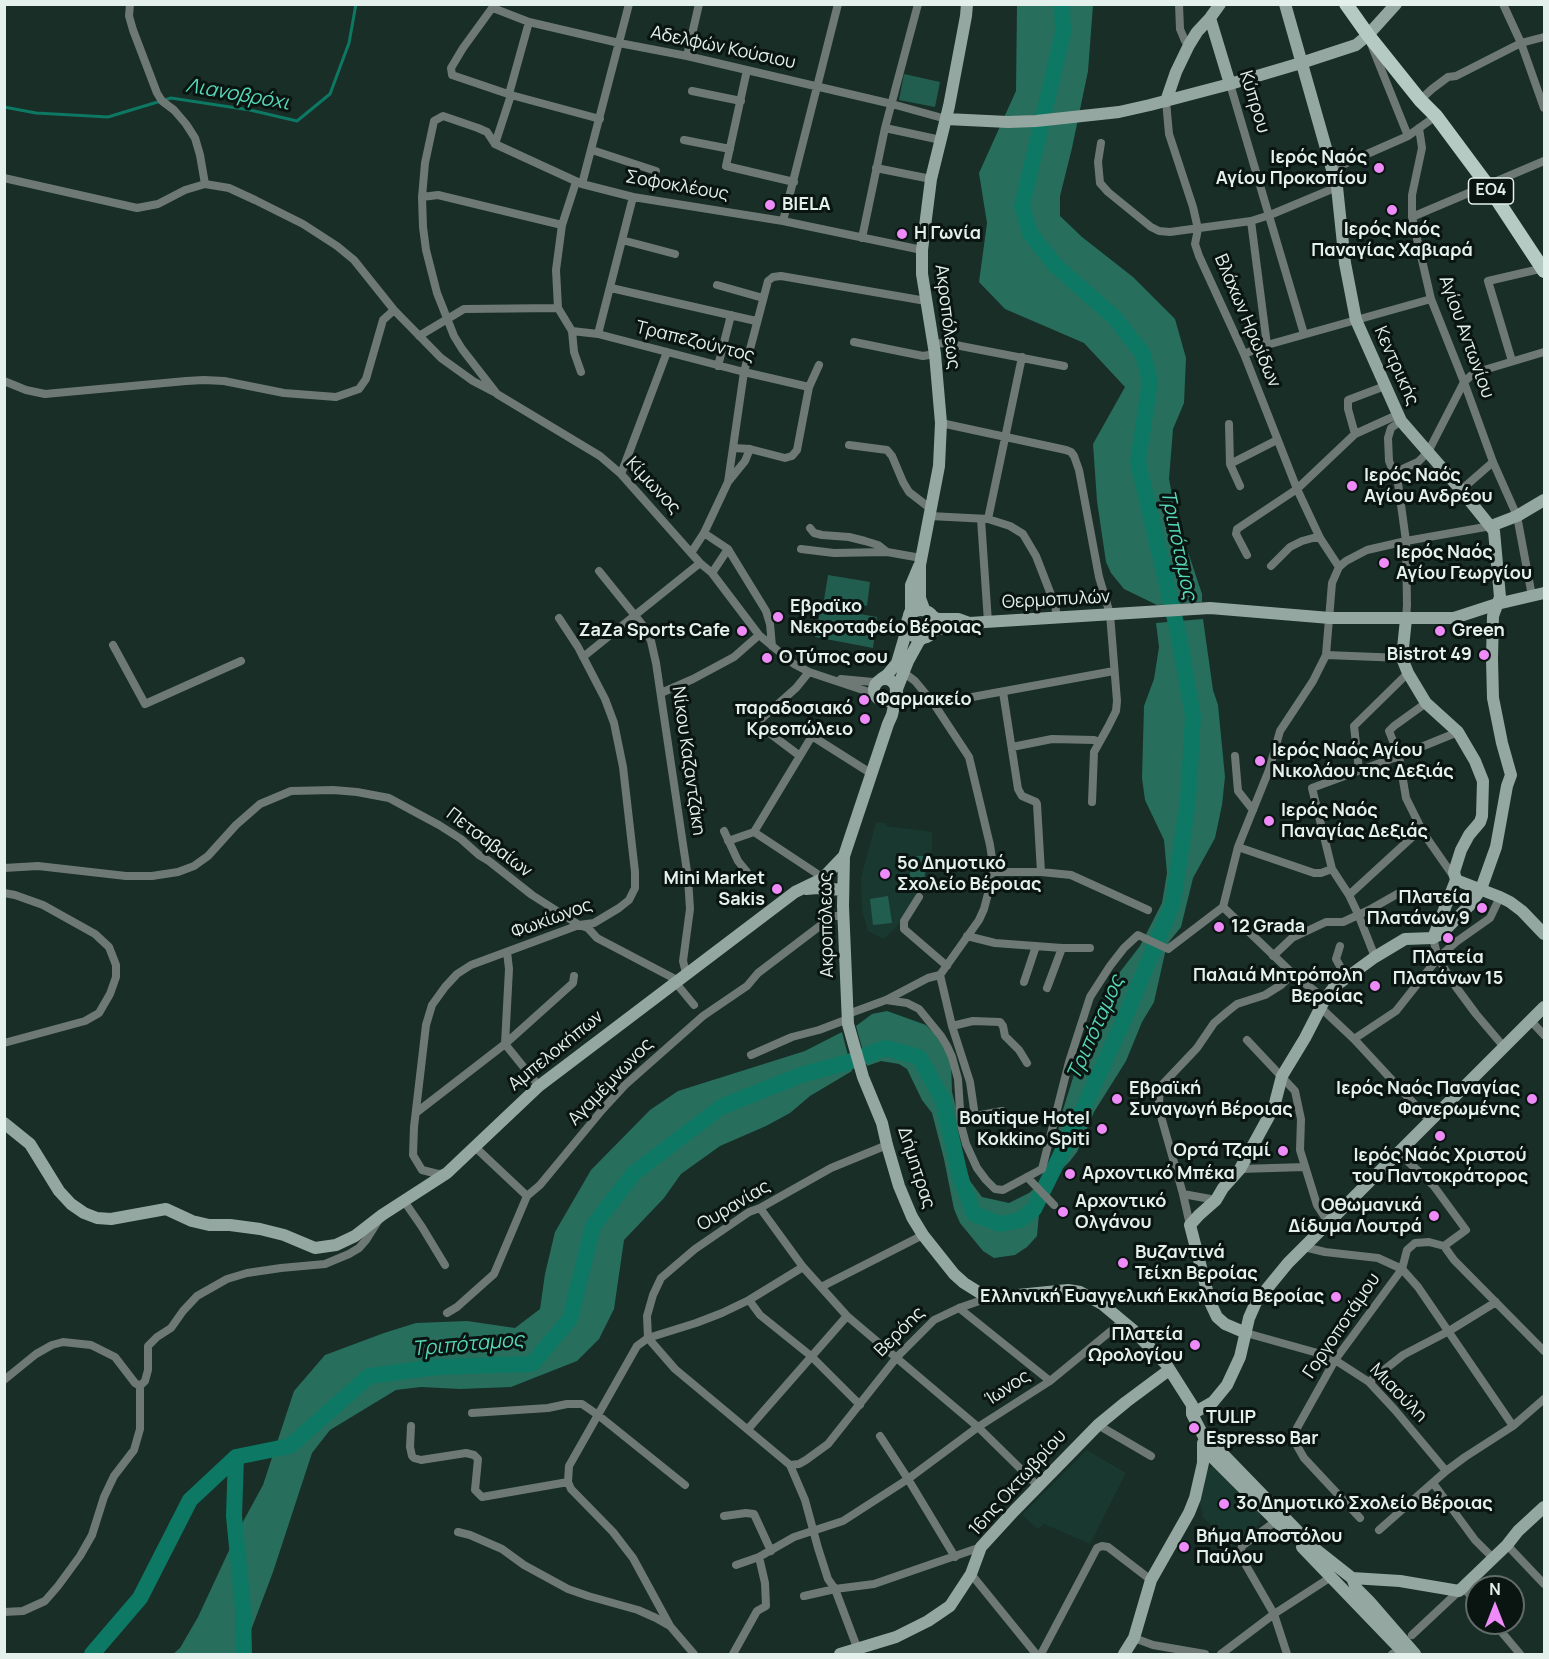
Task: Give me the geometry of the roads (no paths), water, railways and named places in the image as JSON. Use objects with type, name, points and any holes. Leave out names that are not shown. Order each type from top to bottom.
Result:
[{"type":"main road","name":"ΕΟ4","points":[[1346,4],[1368,36],[1420,100],[1436,116],[1488,186],[1544,269]]},
{"type":"street","points":[[130,4],[129,16],[133,30],[157,93],[162,101],[180,117],[195,138],[205,184]]},
{"type":"street","points":[[581,372],[574,352],[572,331],[558,308],[556,270],[562,225],[591,150],[629,4]]},
{"type":"street","points":[[687,56],[699,4]]},
{"type":"street","points":[[783,221],[838,4]]},
{"type":"street","points":[[862,238],[885,128],[918,4]]},
{"type":"street","name":"Ακροπόλεως","points":[[909,615],[911,585],[920,561],[939,466],[941,423],[934,349],[922,274],[922,250],[931,179],[946,119],[967,4]]},
{"type":"street","points":[[1179,4],[1180,28],[1189,45]]},
{"type":"street","name":"Βλάχων Ηρωίδων","points":[[1220,4],[1197,32],[1176,72],[1166,101],[1169,134],[1193,207],[1198,229],[1195,244],[1199,256],[1244,354],[1297,489],[1320,538],[1339,567]]},
{"type":"street","name":"Κεντρικής","points":[[1284,4],[1333,169],[1345,263],[1356,320],[1399,418],[1494,531],[1500,597],[1493,616],[1494,698],[1497,720],[1511,775],[1496,847],[1481,889],[1450,926],[1433,938]]},
{"type":"street","points":[[946,119],[1036,121],[1119,112],[1166,101],[1356,45],[1368,36],[1396,4]]},
{"type":"street","points":[[1503,4],[1521,43],[1545,108]]},
{"type":"street","points":[[494,6],[463,48],[451,68],[452,75],[600,119]]},
{"type":"street","name":"Αδελφών Κούσιου","points":[[494,6],[529,22],[687,56],[892,104],[946,119]]},
{"type":"street","name":"Κύπρου","points":[[1210,18],[1304,334]]},
{"type":"street","points":[[495,144],[529,22]]},
{"type":"street","points":[[1368,36],[1408,136]]},
{"type":"street","points":[[1420,100],[1444,80],[1521,43],[1545,37]]},
{"type":"street","points":[[747,70],[726,166],[794,182]]},
{"type":"street","points":[[692,91],[741,101]]},
{"type":"street","name":"Σοφοκλέους","points":[[422,197],[425,163],[434,121],[443,116],[487,132],[495,144],[579,183],[633,196],[783,221],[922,250]]},
{"type":"street","points":[[1333,169],[1408,136],[1436,116]]},
{"type":"street","points":[[885,128],[941,140]]},
{"type":"street","name":"Αγίου Αντωνίου","points":[[1419,128],[1422,148],[1412,195],[1412,217],[1431,299],[1493,462],[1517,516],[1532,596]]},
{"type":"street","points":[[684,140],[730,149]]},
{"type":"street","points":[[1101,143],[1098,162],[1100,183],[1107,192],[1159,231],[1198,229],[1251,221],[1270,216],[1337,187]]},
{"type":"street","points":[[591,150],[656,171]]},
{"type":"street","points":[[1412,217],[1545,161]]},
{"type":"street","points":[[876,168],[931,179]]},
{"type":"street","points":[[4,178],[137,208],[158,204],[185,190],[205,184],[229,188],[303,224],[337,246],[354,260],[394,310],[441,358],[473,381],[497,394]]},
{"type":"street","points":[[447,320],[426,250],[422,197],[438,195],[562,225]]},
{"type":"street","points":[[598,334],[633,196]]},
{"type":"street","points":[[1251,221],[1267,345]]},
{"type":"street","points":[[622,240],[675,254]]},
{"type":"street","points":[[1512,361],[1488,281],[1544,269]]},
{"type":"street","points":[[691,553],[704,533],[728,482],[744,372],[768,281],[773,277],[781,276],[926,301]]},
{"type":"street","points":[[717,285],[762,298]]},
{"type":"street","points":[[611,288],[756,321]]},
{"type":"street","points":[[1244,354],[1304,334],[1431,299]]},
{"type":"street","points":[[419,336],[464,309],[558,308]]},
{"type":"street","points":[[4,381],[26,390],[45,394],[204,380],[224,381],[284,393],[336,397],[359,388],[366,379],[383,320],[394,310]]},
{"type":"street","points":[[718,366],[730,315]]},
{"type":"street","name":"Κίμωνος","points":[[447,320],[457,342],[497,394],[600,456],[621,474],[700,563],[712,573],[759,635],[794,664],[809,672],[869,692],[878,698]]},
{"type":"street","name":"Τραπεζούντος","points":[[572,331],[598,334],[718,366],[809,387]]},
{"type":"street","points":[[854,342],[923,356],[945,342],[1064,366]]},
{"type":"street","points":[[621,474],[667,352]]},
{"type":"street","points":[[1394,473],[1418,462],[1428,452],[1464,382],[1474,373],[1545,352]]},
{"type":"street","points":[[988,622],[985,519],[1022,357]]},
{"type":"street","points":[[734,448],[750,449],[785,458],[792,456],[797,450],[809,387],[819,365]]},
{"type":"street","points":[[1355,434],[1348,409],[1348,400],[1385,386]]},
{"type":"street","points":[[1247,555],[1236,534],[1236,529],[1240,525],[1297,489],[1355,434],[1399,418]]},
{"type":"street","points":[[1399,418],[1390,428],[1388,438],[1389,461],[1398,483],[1406,541],[1407,605],[1402,658],[1426,703],[1458,732],[1481,774],[1484,789],[1480,822],[1469,835],[1461,850],[1454,872],[1456,880],[1433,938],[1438,958],[1476,1014],[1504,1047]]},
{"type":"street","points":[[941,423],[1066,450],[1073,454],[1079,470],[1099,577],[1110,614],[1117,706],[1094,752],[1092,802]]},
{"type":"street","points":[[1229,424],[1230,464],[1240,486]]},
{"type":"street","points":[[1230,464],[1278,440]]},
{"type":"street","points":[[849,445],[887,450],[909,492],[930,513],[985,519],[1010,526],[1023,534],[1036,556],[1055,605],[1057,617]]},
{"type":"street","points":[[728,482],[745,461],[750,449]]},
{"type":"street","points":[[1461,490],[1493,462]]},
{"type":"street","points":[[886,1000],[907,1003],[919,1009],[948,1046],[958,1080],[961,1125],[966,1144],[977,1168],[986,1180],[995,1189],[1000,1190],[1042,1169],[1069,1062],[1090,996],[1110,966],[1138,935],[1168,949],[1223,907],[1238,847],[1269,770],[1280,731],[1313,681],[1326,655],[1332,583],[1339,567],[1367,550],[1491,526],[1517,516],[1545,500]]},
{"type":"street","points":[[810,528],[814,533],[822,535],[849,537],[878,545],[887,552]]},
{"type":"street","points":[[704,533],[728,549],[766,611],[772,646]]},
{"type":"street","points":[[1271,566],[1290,547],[1302,541],[1320,538]]},
{"type":"street","points":[[712,573],[728,549]]},
{"type":"street","points":[[801,549],[834,553],[887,552],[920,561]]},
{"type":"street","name":"Ακροπόλεως","points":[[920,561],[920,598],[929,613]]},
{"type":"street","points":[[583,657],[700,563]]},
{"type":"street","name":"Νίκου Καζαντζάκη","points":[[599,571],[645,628],[651,641],[661,693],[688,878],[690,909],[679,978]]},
{"type":"street","points":[[1329,618],[1454,618],[1497,604],[1545,593]]},
{"type":"street","name":"Θερμοπυλών","points":[[929,613],[938,619],[958,619],[969,623],[1210,608],[1329,618]]},
{"type":"street","points":[[888,724],[884,710],[875,695],[874,687],[897,663],[909,615],[916,610],[929,613],[935,624],[928,635],[914,636],[907,629]]},
{"type":"street","name":"Φωκίωνος","points":[[447,1173],[438,1174],[422,1170],[413,1155],[426,1025],[432,1005],[457,974],[471,965],[579,925],[594,923],[629,900],[635,888],[624,774],[618,739],[605,699],[559,618]]},
{"type":"street","name":"Θερμοπυλών","points":[[928,635],[937,629],[961,627],[969,623]]},
{"type":"street","points":[[661,693],[734,657],[759,635]]},
{"type":"street","name":"Ακροπόλεως","points":[[848,1019],[843,911],[839,887],[844,856],[893,712],[903,672],[919,641],[928,635]]},
{"type":"street","points":[[112,645],[145,704],[241,661]]},
{"type":"street","points":[[1326,655],[1402,658]]},
{"type":"street","points":[[934,704],[1114,671]]},
{"type":"street","points":[[800,756],[764,729],[759,721],[796,688],[809,672]]},
{"type":"street","points":[[751,1055],[792,1037],[848,1019],[928,978],[940,975],[984,909],[992,872],[990,845],[971,762],[965,749],[934,704],[915,681],[903,672]]},
{"type":"street","points":[[1359,770],[1354,726],[1408,673]]},
{"type":"street","name":"Κίμωνος","points":[[832,679],[873,682],[879,680]]},
{"type":"street","points":[[878,698],[893,699],[897,691],[891,680],[879,680]]},
{"type":"street","points":[[1003,692],[1019,793],[1036,803],[1041,872]]},
{"type":"street","points":[[1426,703],[1389,732],[1399,756],[1406,798],[1422,829],[1456,880],[1500,897],[1522,912],[1545,933]]},
{"type":"street","points":[[1375,957],[1349,895],[1332,870],[1312,788],[1458,732]]},
{"type":"street","points":[[728,841],[754,832],[812,736],[872,774]]},
{"type":"street","points":[[1012,747],[1052,739],[1099,742]]},
{"type":"street","points":[[1235,756],[1238,791],[1252,810]]},
{"type":"street","name":"Πετσαβαίων","points":[[4,868],[47,867],[126,876],[152,876],[178,872],[194,866],[208,856],[236,825],[260,804],[291,791],[357,792],[389,798],[439,825],[461,839],[532,895],[579,925],[588,928],[597,938],[679,978]]},
{"type":"street","points":[[1349,895],[1422,829]]},
{"type":"street","points":[[724,831],[738,861],[747,872]]},
{"type":"street","points":[[754,832],[822,879],[839,887]]},
{"type":"street","points":[[1238,847],[1314,873],[1332,870]]},
{"type":"street","points":[[822,879],[844,856]]},
{"type":"street","points":[[992,872],[1041,872],[1071,875],[1148,910]]},
{"type":"street","name":"Αμπελοκήπων","points":[[4,1123],[30,1144],[59,1191],[84,1214],[111,1219],[166,1209],[192,1221],[209,1225],[260,1229],[284,1235],[315,1248],[336,1245],[355,1236],[382,1215],[447,1173],[539,1086],[796,891],[822,879]]},
{"type":"street","points":[[796,891],[839,887]]},
{"type":"street","points":[[1273,956],[1293,938],[1308,930],[1326,922],[1343,922],[1400,893]]},
{"type":"street","points":[[4,894],[15,895],[43,905],[95,934],[109,947],[116,965],[116,977],[110,994],[99,1013],[85,1021],[4,1043]]},
{"type":"street","points":[[919,897],[903,923],[904,929],[947,966]]},
{"type":"street","points":[[1354,1039],[1396,1011],[1438,958],[1490,918],[1500,897]]},
{"type":"street","points":[[1223,907],[1323,1003],[1430,1122]]},
{"type":"street","name":"Αγαμέμνωνος","points":[[447,1313],[457,1307],[495,1272],[527,1196],[540,1185],[625,1085],[703,1016],[747,986],[758,973],[826,920],[843,911]]},
{"type":"street","points":[[967,936],[995,944],[1090,948]]},
{"type":"street","points":[[1190,1225],[1216,1200],[1222,1188],[1240,1169],[1274,1107],[1282,1076],[1334,987],[1375,957],[1405,939],[1433,938]]},
{"type":"street","points":[[1024,982],[1036,946]]},
{"type":"street","points":[[1340,946],[1336,959],[1346,977]]},
{"type":"street","points":[[1047,988],[1062,948]]},
{"type":"street","points":[[507,952],[509,969],[505,1044],[539,1086]]},
{"type":"street","points":[[1246,1333],[1225,1324],[1217,1317],[1210,1302],[1184,1194],[1162,1120],[1159,1102],[1160,1087],[1197,1048],[1214,1023],[1237,1004],[1265,995],[1293,974]]},
{"type":"street","points":[[417,1112],[505,1044],[573,983],[574,975]]},
{"type":"street","points":[[940,975],[952,1026],[970,1082],[975,1116],[1002,1111]]},
{"type":"street","points":[[679,978],[694,1005]]},
{"type":"street","points":[[1192,1414],[1213,1402],[1227,1385],[1240,1357],[1249,1318],[1256,1302],[1288,1263],[1545,1007]]},
{"type":"street","name":"Δήμητρας","points":[[848,1019],[863,1077],[882,1123],[899,1186],[912,1218],[954,1274],[963,1283],[988,1298]]},
{"type":"street","points":[[952,1026],[973,1021],[1000,1022],[1004,1026],[1005,1036],[1019,1050],[1027,1063]]},
{"type":"street","points":[[1531,1021],[1545,1035]]},
{"type":"street","points":[[1247,1040],[1295,1091],[1300,1119],[1300,1150],[1317,1205],[1329,1222]]},
{"type":"street","name":"Ουρανίας","points":[[648,1338],[648,1316],[653,1295],[662,1278],[695,1249],[748,1212],[760,1208],[831,1168],[887,1145]]},
{"type":"street","points":[[475,1147],[527,1196]]},
{"type":"street","points":[[1399,1153],[1433,1185],[1466,1230],[1444,1246],[1454,1260],[1545,1351]]},
{"type":"street","points":[[1240,1169],[1305,1167]]},
{"type":"street","points":[[1028,1177],[1054,1205]]},
{"type":"street","points":[[1184,1194],[1216,1200]]},
{"type":"street","points":[[404,1201],[445,1265]]},
{"type":"street","points":[[760,1208],[802,1267],[847,1316],[978,1427],[1039,1486]]},
{"type":"street","points":[[140,1386],[145,1382],[148,1370],[148,1346],[171,1328],[197,1296],[226,1279],[247,1273],[325,1264],[349,1254],[366,1240],[382,1215]]},
{"type":"street","points":[[821,1287],[923,1235]]},
{"type":"street","name":"Γοργοποτάμου","points":[[1360,1518],[1304,1458],[1296,1444],[1297,1428],[1335,1360],[1402,1269],[1407,1250],[1415,1243],[1429,1242],[1444,1246]]},
{"type":"street","points":[[1304,1247],[1325,1252],[1378,1258],[1402,1269],[1418,1287],[1513,1426]]},
{"type":"street","points":[[694,1654],[670,1626],[633,1558],[613,1532],[571,1489],[568,1482],[569,1466],[637,1346],[648,1338],[696,1323],[749,1300],[802,1267]]},
{"type":"street","name":"Βερόης","points":[[790,1465],[799,1464],[828,1444],[897,1357],[934,1320],[988,1298],[1068,1290],[1080,1292],[1102,1304],[1152,1348],[1172,1386],[1186,1409],[1192,1414],[1205,1438],[1208,1453],[1331,1577],[1397,1654]]},
{"type":"street","points":[[749,1300],[760,1315],[811,1356],[860,1405]]},
{"type":"street","points":[[1369,1382],[1403,1355],[1449,1331],[1496,1302]]},
{"type":"street","points":[[959,1308],[1050,1381]]},
{"type":"street","points":[[748,1429],[847,1316]]},
{"type":"street","name":"Ίωνος","points":[[736,1565],[759,1557],[794,1537],[843,1521],[908,1479],[978,1427],[1050,1381],[1127,1325]]},
{"type":"street","name":"Μιαούλη","points":[[1246,1333],[1335,1360],[1369,1382],[1446,1471]]},
{"type":"street","points":[[648,1338],[675,1369],[790,1465],[805,1500],[828,1579],[835,1589],[858,1650]]},
{"type":"street","points":[[4,1380],[36,1354],[63,1342],[91,1345],[115,1357],[135,1383],[140,1386]]},
{"type":"street","name":"16ης Οκτωβρίου","points":[[840,1654],[896,1637],[950,1606],[971,1574],[981,1547],[1098,1425],[1166,1372]]},
{"type":"street","points":[[4,1612],[23,1611],[45,1601],[80,1556],[92,1535],[104,1497],[114,1476],[134,1450],[140,1429],[140,1386]]},
{"type":"street","points":[[1379,1530],[1446,1471],[1513,1426],[1545,1399]]},
{"type":"street","points":[[472,1413],[582,1404],[684,1485]]},
{"type":"street","points":[[1098,1425],[1151,1456]]},
{"type":"street","points":[[411,1426],[410,1447],[414,1458],[421,1460],[466,1453],[478,1459],[476,1491],[482,1497],[568,1482]]},
{"type":"street","points":[[880,1436],[955,1557]]},
{"type":"street","points":[[1205,1438],[1314,1548],[1352,1578],[1356,1588],[1414,1654]]},
{"type":"street","points":[[1124,1654],[1134,1638],[1151,1580],[1195,1498],[1203,1463],[1205,1438]]},
{"type":"street","points":[[1432,1483],[1475,1540],[1493,1558]]},
{"type":"street","points":[[1412,1635],[1545,1507]]},
{"type":"street","points":[[724,1516],[754,1514],[771,1551]]},
{"type":"street","points":[[1276,1521],[1242,1546],[1240,1555],[1274,1614],[1287,1654]]},
{"type":"street","points":[[458,1532],[502,1549],[524,1565],[568,1589],[638,1610],[670,1626]]},
{"type":"street","points":[[1507,1545],[1545,1584]]},
{"type":"street","points":[[804,1596],[874,1584],[981,1547]]},
{"type":"street","points":[[971,1574],[1039,1654],[1097,1548],[1108,1547],[1151,1580]]},
{"type":"street","points":[[733,1654],[757,1611],[766,1606],[765,1583],[759,1557]]},
{"type":"street","points":[[1221,1654],[1274,1614],[1331,1577]]},
{"type":"street","points":[[1352,1578],[1400,1581],[1461,1589],[1465,1592]]},
{"type":"street","points":[[1504,1635],[1520,1654]]},
{"type":"street","points":[[1134,1638],[1152,1650],[1205,1654]]},
{"type":"waterway","name":"Λιανοβρόχι","points":[[4,107],[36,113],[108,117],[171,98],[250,110],[297,121],[330,94],[349,43],[356,4]]},
{"type":"waterway","name":"Τριπόταμος","points":[[92,1654],[140,1598],[190,1500],[236,1457],[290,1446],[369,1376],[437,1367],[532,1364],[570,1319],[593,1226],[634,1173],[721,1107],[801,1075],[849,1062],[885,1048],[919,1057],[943,1100],[961,1180],[974,1214],[1000,1224],[1020,1220],[1034,1209],[1123,1022],[1173,903],[1188,801],[1193,716],[1178,632],[1138,462],[1150,381],[1143,354],[1115,318],[1055,265],[1030,233],[1022,206],[1063,33],[1062,4]]},
{"type":"waterway","points":[[236,1457],[234,1516],[243,1609],[244,1654]]},
{"type":"place","name":"Ιερός Ναός Αγίου Προκοπίου","points":[[1379,168]]},
{"type":"place","name":"BIELA","points":[[770,205]]},
{"type":"place","name":"Ιερός Ναός Παναγίας Χαβιαρά","points":[[1392,210]]},
{"type":"place","name":"Η Γωνία","points":[[902,234]]},
{"type":"place","name":"Ιερός Ναός Αγίου Ανδρέου","points":[[1352,486]]},
{"type":"place","name":"Ιερός Ναός Αγίου Γεωργίου","points":[[1384,563]]},
{"type":"place","name":"Εβραϊκο Νεκροταφείο Βέροιας","points":[[778,617]]},
{"type":"place","name":"ZaZa Sports Cafe","points":[[742,631]]},
{"type":"place","name":"Green","points":[[1440,631]]},
{"type":"place","name":"Bistrot 49","points":[[1484,655]]},
{"type":"place","name":"Ο Τύπος σου","points":[[767,658]]},
{"type":"place","name":"Φαρμακείο","points":[[864,700]]},
{"type":"place","name":"παραδοσιακό Κρεοπώλειο","points":[[865,719]]},
{"type":"place","name":"Ιερός Ναός Αγίου Νικολάου της Δεξιάς","points":[[1260,761]]},
{"type":"place","name":"Ιερός Ναός Παναγίας Δεξιάς","points":[[1269,821]]},
{"type":"place","name":"5ο Δημοτικό Σχολείο Βέροιας","points":[[885,874]]},
{"type":"place","name":"Mini Market Sakis","points":[[777,889]]},
{"type":"place","name":"Πλατεία Πλατάνων 9","points":[[1482,908]]},
{"type":"place","name":"12 Grada","points":[[1219,927]]},
{"type":"place","name":"Πλατεία Πλατάνων 15","points":[[1448,938]]},
{"type":"place","name":"Παλαιά Μητρόπολη Βεροίας","points":[[1375,986]]},
{"type":"place","name":"Εβραϊκή Συναγωγή Βέροιας","points":[[1117,1099]]},
{"type":"place","name":"Ιερός Ναός Παναγίας Φανερωμένης","points":[[1532,1099]]},
{"type":"place","name":"Boutique Hotel Kokkino Spiti","points":[[1102,1129]]},
{"type":"place","name":"Ιερός Ναός Χριστού του Παντοκράτορος","points":[[1440,1136]]},
{"type":"place","name":"Ορτά Τζαμί","points":[[1283,1151]]},
{"type":"place","name":"Αρχοντικό Μπέκα","points":[[1070,1174]]},
{"type":"place","name":"Αρχοντικό Ολγάνου","points":[[1063,1212]]},
{"type":"place","name":"Οθωμανικά Δίδυμα Λουτρά","points":[[1434,1216]]},
{"type":"place","name":"Βυζαντινά Τείχη Βεροίας","points":[[1123,1263]]},
{"type":"place","name":"Ελληνική Ευαγγελική Εκκλησία Βεροίας","points":[[1336,1297]]},
{"type":"place","name":"Πλατεία Ωρολογίου","points":[[1195,1345]]},
{"type":"place","name":"TULIP Espresso Bar","points":[[1194,1428]]},
{"type":"place","name":"3ο Δημοτικό Σχολείο Βέροιας","points":[[1224,1504]]},
{"type":"place","name":"Βήμα Αποστόλου Παύλου","points":[[1184,1547]]}]
